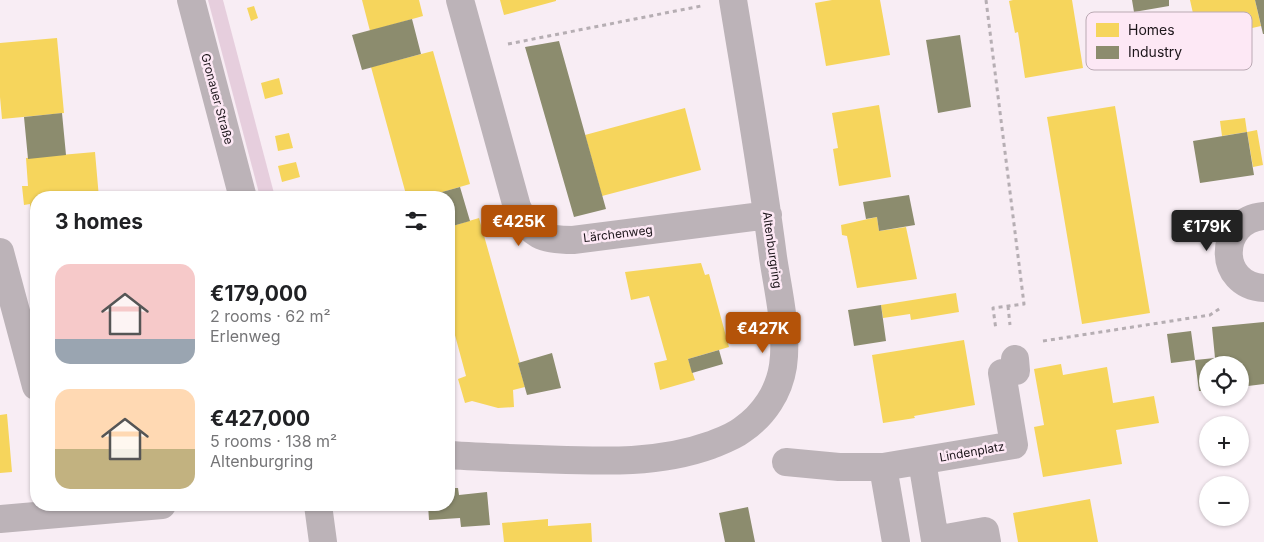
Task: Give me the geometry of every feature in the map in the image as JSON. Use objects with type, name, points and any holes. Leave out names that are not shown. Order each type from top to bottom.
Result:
[{"type":"street","name":"Gronauer Straße","points":[[192,0],[241,191]]},
{"type":"street","name":"Lärchenweg","points":[[460,0],[517,207],[523,221],[534,233],[545,238],[573,240],[768,215]]},
{"type":"street","name":"Altenburgring","points":[[455,456],[600,462],[642,459],[696,450],[724,440],[742,430],[767,407],[778,386],[783,367],[785,344],[768,215],[733,0]]},
{"type":"street","points":[[1258,288],[1236,276],[1228,259],[1229,244],[1232,236],[1242,224],[1250,219],[1264,216]]},
{"type":"street","points":[[0,252],[30,364]]},
{"type":"street","name":"Lindenplatz","points":[[786,462],[839,467],[883,467],[1014,445],[1002,373],[1016,371],[1014,360]]},
{"type":"street","name":"Lindenplatz","points":[[922,461],[935,540],[985,530],[987,542]]},
{"type":"street","points":[[883,467],[896,542]]},
{"type":"street","points":[[0,519],[56,511]]},
{"type":"street","points":[[319,511],[323,542]]},
{"type":"path","points":[[474,51],[733,0]]},
{"type":"path","points":[[986,0],[1024,304],[993,308]]},
{"type":"path","points":[[1043,341],[1210,315],[1258,288]]},
{"type":"shaded area","points":[[208,0],[223,0],[273,191],[258,191]]},
{"type":"building: Homes","points":[[362,0],[419,0],[423,16],[370,31]]},
{"type":"building: Homes","points":[[500,0],[556,0],[556,1],[504,15]]},
{"type":"building: Homes","points":[[832,0],[880,0],[890,55],[826,66],[815,3]]},
{"type":"building: Homes","points":[[1072,0],[1083,68],[1025,78],[1018,32],[1015,33],[1009,1]]},
{"type":"building: Homes","points":[[1190,0],[1255,0],[1261,26],[1252,28],[1252,12],[1193,12]]},
{"type":"building: Homes","points":[[254,6],[258,18],[251,21],[247,8]]},
{"type":"building: Homes","points":[[57,38],[64,113],[2,119],[0,43]]},
{"type":"building: Homes","points":[[433,51],[470,184],[446,191],[405,191],[371,67]]},
{"type":"building: Homes","points":[[279,78],[283,94],[265,99],[261,83]]},
{"type":"building: Homes","points":[[879,105],[891,177],[839,186],[833,149],[838,148],[832,113]]},
{"type":"building: Homes","points":[[1115,106],[1150,313],[1082,324],[1047,117]]},
{"type":"building: Homes","points":[[685,108],[701,170],[602,196],[585,135]]},
{"type":"building: Homes","points":[[1245,118],[1247,132],[1222,136],[1220,121]]},
{"type":"building: Homes","points":[[1257,130],[1263,165],[1253,167],[1247,132]]},
{"type":"building: Homes","points":[[289,133],[293,148],[278,151],[275,136]]},
{"type":"building: Homes","points":[[95,152],[98,191],[30,191],[30,204],[24,205],[22,186],[28,186],[26,158]]},
{"type":"building: Homes","points":[[296,162],[300,177],[282,182],[278,166]]},
{"type":"building: Homes","points":[[877,217],[879,231],[906,227],[917,279],[857,288],[847,236],[842,235],[841,225]]},
{"type":"building: Homes","points":[[479,218],[525,387],[513,390],[514,407],[498,408],[472,401],[465,403],[458,379],[466,376],[455,335],[455,225]]},
{"type":"building: Homes","points":[[701,263],[705,275],[709,274],[729,347],[688,359],[695,380],[660,390],[654,363],[667,360],[649,296],[631,300],[625,272]]},
{"type":"building: Homes","points":[[956,293],[959,312],[911,320],[910,314],[883,318],[881,305]]},
{"type":"building: Homes","points":[[964,340],[975,405],[883,423],[872,355]]},
{"type":"building: Homes","points":[[1061,364],[1063,375],[1107,367],[1113,403],[1154,396],[1159,423],[1116,430],[1122,464],[1043,477],[1034,427],[1044,425],[1034,369]]},
{"type":"building: Homes","points":[[7,414],[12,472],[0,473],[0,415]]},
{"type":"building: Homes","points":[[1090,499],[1098,542],[1018,542],[1013,513]]},
{"type":"building: Homes","points":[[548,519],[548,526],[591,523],[592,542],[504,542],[502,523]]},
{"type":"building: Industry","points":[[1132,0],[1169,0],[1169,6],[1134,12]]},
{"type":"building: Industry","points":[[1255,0],[1264,0],[1264,34],[1263,34]]},
{"type":"building: Industry","points":[[412,19],[421,54],[362,70],[352,35]]},
{"type":"building: Industry","points":[[960,35],[971,107],[938,113],[926,40]]},
{"type":"building: Industry","points":[[559,41],[606,209],[574,217],[525,47]]},
{"type":"building: Industry","points":[[62,113],[66,155],[28,159],[24,117]]},
{"type":"building: Industry","points":[[1247,132],[1254,175],[1200,183],[1193,141]]},
{"type":"building: Industry","points":[[460,187],[470,221],[455,225],[455,191],[446,191]]},
{"type":"building: Industry","points":[[909,195],[915,225],[879,231],[877,217],[866,219],[863,202]]},
{"type":"building: Industry","points":[[881,305],[886,341],[854,346],[848,310]]},
{"type":"building: Industry","points":[[1264,322],[1264,384],[1249,386],[1249,356],[1215,356],[1212,327]]},
{"type":"building: Industry","points":[[1191,331],[1195,360],[1171,363],[1167,334]]},
{"type":"building: Industry","points":[[719,350],[723,364],[692,373],[688,359]]},
{"type":"building: Industry","points":[[552,353],[561,388],[527,395],[518,363]]},
{"type":"building: Industry","points":[[1195,360],[1199,360],[1199,391]]},
{"type":"building: Industry","points":[[455,488],[458,488],[459,495],[487,492],[490,525],[461,527],[460,518],[429,520],[428,511],[455,511]]},
{"type":"building: Industry","points":[[748,507],[755,542],[725,542],[719,513]]}]
